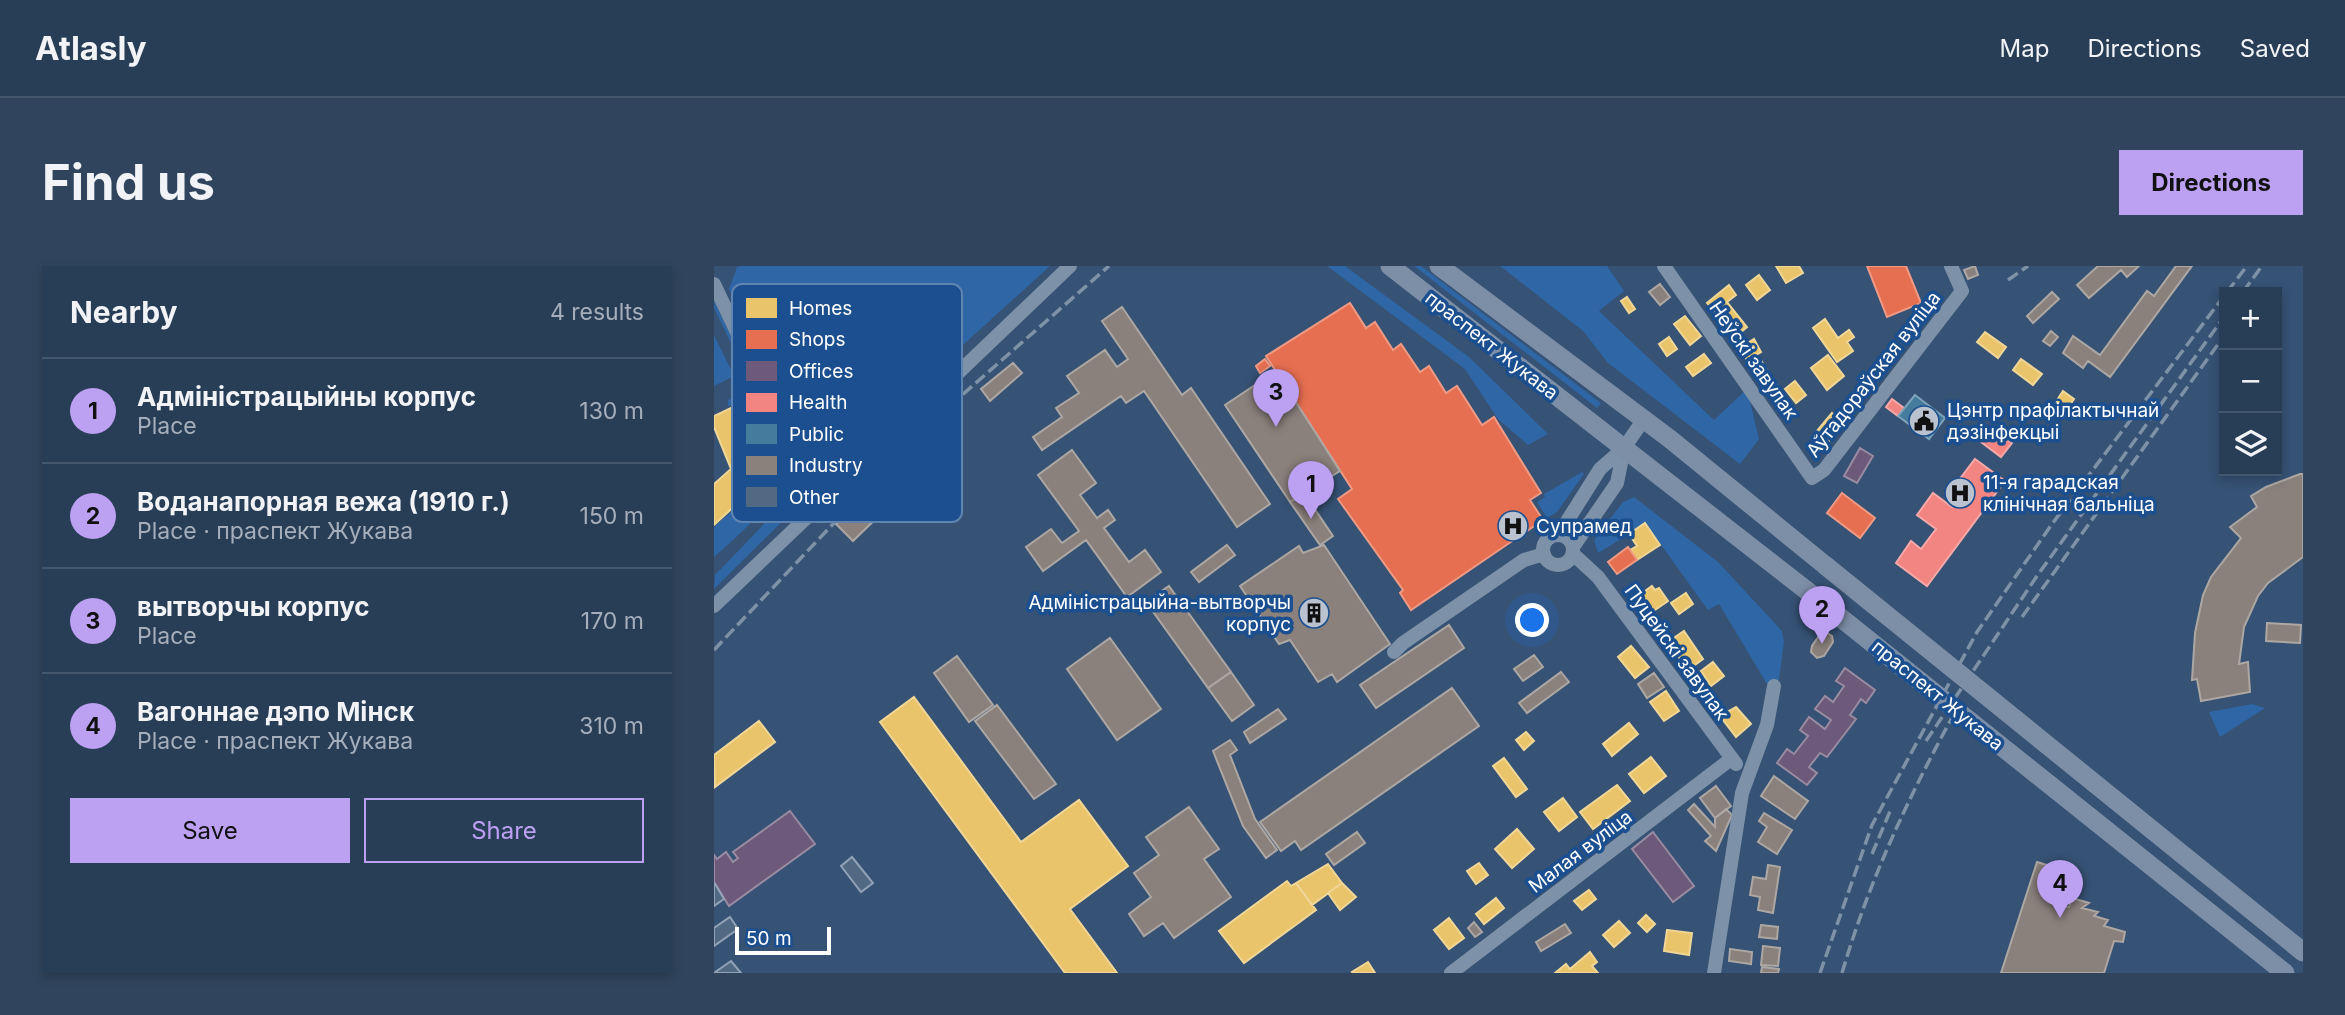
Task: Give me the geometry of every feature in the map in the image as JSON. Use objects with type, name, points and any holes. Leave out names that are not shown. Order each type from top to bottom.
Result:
[{"type":"main road","name":"праспект Жукава","points":[[1390,266],[1806,590],[2285,973]]},
{"type":"main road","name":"праспект Жукава","points":[[1439,266],[1644,419],[2303,952]]},
{"type":"street","points":[[962,369],[1070,266]]},
{"type":"street","name":"Неўскі завулак","points":[[1664,266],[1812,478]]},
{"type":"street","name":"Аўтадораўская вуліца","points":[[1812,478],[1825,470],[1962,291],[1951,266]]},
{"type":"street","points":[[714,284],[732,322]]},
{"type":"street","points":[[1544,555],[1548,540],[1559,534],[1600,469],[1623,448],[1644,419]]},
{"type":"street","points":[[1544,555],[1551,564],[1558,565],[1569,561],[1573,550],[1617,483],[1623,448]]},
{"type":"street","points":[[714,606],[802,522]]},
{"type":"street","points":[[1559,534],[1568,538],[1573,550]]},
{"type":"street","name":"Пуцейскі завулак","points":[[1573,550],[1598,577],[1731,759],[1747,775]]},
{"type":"street","points":[[1394,652],[1403,643],[1524,560],[1544,555]]},
{"type":"street","points":[[1714,973],[1747,775],[1767,726],[1774,686]]},
{"type":"street","name":"Малая вуліца","points":[[1451,973],[1731,759]]},
{"type":"shaded area","points":[[1050,266],[962,346],[962,284],[732,284],[732,295],[729,289],[737,267]]},
{"type":"shaded area","points":[[1327,266],[1345,266],[1469,357],[1548,434],[1528,445],[1498,419],[1465,369]]},
{"type":"shaded area","points":[[1414,266],[1421,266],[1601,403],[1597,408]]},
{"type":"shaded area","points":[[1500,266],[1607,266],[1624,291],[1599,311],[1714,420],[1747,389],[1759,439],[1740,464],[1608,363],[1583,331]]},
{"type":"shaded area","points":[[714,301],[732,338],[732,345],[714,308]]},
{"type":"shaded area","points":[[714,335],[732,377],[714,386]]},
{"type":"shaded area","points":[[1582,472],[1584,474],[1557,512],[1547,518],[1537,502],[1545,497],[1544,494]]},
{"type":"shaded area","points":[[1634,497],[1718,562],[1782,631],[1784,642],[1779,680],[1767,684],[1719,604],[1708,610],[1646,524],[1598,553],[1594,540],[1623,502]]},
{"type":"shaded area","points":[[732,511],[732,522],[751,522],[714,557],[714,527]]},
{"type":"shaded area","points":[[766,522],[782,522],[714,589],[715,575]]},
{"type":"shaded area","points":[[2252,704],[2265,708],[2220,737],[2209,712]]},
{"type":"building: Homes","points":[[1776,266],[1799,266],[1803,273],[1786,283]]},
{"type":"building: Homes","points":[[1759,275],[1770,290],[1757,300],[1746,285]]},
{"type":"building: Homes","points":[[1729,285],[1736,295],[1727,302],[1747,327],[1735,337],[1707,303]]},
{"type":"building: Homes","points":[[1627,297],[1635,309],[1629,313],[1621,301]]},
{"type":"building: Homes","points":[[1685,316],[1701,336],[1690,345],[1674,324]]},
{"type":"building: Homes","points":[[1825,319],[1838,338],[1849,330],[1854,337],[1847,342],[1853,351],[1837,362],[1813,328]]},
{"type":"building: Homes","points":[[1985,332],[2006,347],[1998,358],[1977,342]]},
{"type":"building: Homes","points":[[1669,337],[1677,349],[1667,356],[1659,344]]},
{"type":"building: Homes","points":[[1754,339],[1761,352],[1747,360],[1740,348]]},
{"type":"building: Homes","points":[[1704,354],[1711,363],[1693,376],[1686,367]]},
{"type":"building: Homes","points":[[1828,355],[1844,376],[1827,390],[1811,368]]},
{"type":"building: Homes","points":[[2021,359],[2042,374],[2033,385],[2013,370]]},
{"type":"building: Homes","points":[[1762,362],[1779,388],[1768,395],[1751,370]]},
{"type":"building: Homes","points":[[1795,381],[1806,395],[1796,403],[1785,389]]},
{"type":"building: Homes","points":[[2063,391],[2074,399],[2061,418],[2050,411]]},
{"type":"building: Homes","points":[[732,407],[732,470],[714,427],[714,416]]},
{"type":"building: Homes","points":[[1832,413],[1844,423],[1823,448],[1811,438]]},
{"type":"building: Homes","points":[[732,470],[732,508],[714,525],[714,484]]},
{"type":"building: Homes","points":[[1645,523],[1660,545],[1637,560],[1630,550],[1637,546],[1629,534]]},
{"type":"building: Homes","points":[[1652,586],[1655,590],[1659,588],[1668,601],[1646,616],[1637,603],[1644,598],[1641,594]]},
{"type":"building: Homes","points":[[1686,593],[1693,604],[1679,614],[1671,603]]},
{"type":"building: Homes","points":[[1684,631],[1703,659],[1688,670],[1668,642]]},
{"type":"building: Homes","points":[[1631,646],[1649,667],[1635,678],[1618,657]]},
{"type":"building: Homes","points":[[1713,662],[1724,676],[1711,686],[1701,671]]},
{"type":"building: Homes","points":[[1666,691],[1679,711],[1664,721],[1650,702]]},
{"type":"building: Homes","points":[[914,697],[1021,842],[1079,800],[1128,866],[1070,909],[1117,973],[1065,973],[880,722]]},
{"type":"building: Homes","points":[[1736,707],[1751,724],[1736,737],[1720,716]]},
{"type":"building: Homes","points":[[759,721],[775,742],[715,787],[714,755]]},
{"type":"building: Homes","points":[[1629,723],[1638,734],[1612,756],[1603,744]]},
{"type":"building: Homes","points":[[1526,732],[1534,741],[1524,750],[1516,740]]},
{"type":"building: Homes","points":[[1651,757],[1666,776],[1644,793],[1629,774]]},
{"type":"building: Homes","points":[[1504,758],[1527,789],[1516,797],[1493,766]]},
{"type":"building: Homes","points":[[1617,785],[1630,801],[1593,829],[1580,812]]},
{"type":"building: Homes","points":[[1563,798],[1577,817],[1559,831],[1544,812]]},
{"type":"building: Homes","points":[[1517,829],[1534,849],[1512,868],[1495,849]]},
{"type":"building: Homes","points":[[1479,863],[1488,875],[1476,884],[1467,871]]},
{"type":"building: Homes","points":[[1328,864],[1342,883],[1312,905],[1296,883]]},
{"type":"building: Homes","points":[[1287,881],[1291,886],[1296,883],[1316,910],[1244,963],[1219,931]]},
{"type":"building: Homes","points":[[1342,883],[1356,897],[1340,910],[1328,893]]},
{"type":"building: Homes","points":[[1589,890],[1596,899],[1582,910],[1574,901]]},
{"type":"building: Homes","points":[[1496,898],[1504,908],[1484,924],[1476,914]]},
{"type":"building: Homes","points":[[1646,915],[1655,924],[1647,932],[1638,923]]},
{"type":"building: Homes","points":[[1449,918],[1464,938],[1449,949],[1434,930]]},
{"type":"building: Homes","points":[[1619,921],[1630,933],[1614,947],[1603,935]]},
{"type":"building: Homes","points":[[1667,930],[1692,933],[1689,955],[1664,951]]},
{"type":"building: Homes","points":[[1590,952],[1597,962],[1592,966],[1598,973],[1555,973],[1566,964],[1570,969]]},
{"type":"building: Homes","points":[[1368,962],[1375,973],[1352,972]]},
{"type":"building: Shops","points":[[1867,266],[1906,266],[1921,303],[1887,317]]},
{"type":"building: Shops","points":[[1350,303],[1366,328],[1375,322],[1393,350],[1401,344],[1420,372],[1429,366],[1446,393],[1457,386],[1482,425],[1494,417],[1541,493],[1530,500],[1543,520],[1411,610],[1400,593],[1403,590],[1338,499],[1352,489],[1266,356]]},
{"type":"building: Shops","points":[[1265,359],[1270,366],[1260,373],[1256,366]]},
{"type":"building: Shops","points":[[1842,493],[1875,518],[1860,538],[1827,513]]},
{"type":"building: Shops","points":[[1628,547],[1637,560],[1617,574],[1608,562]]},
{"type":"building: Offices","points":[[1860,448],[1873,456],[1857,483],[1844,476]]},
{"type":"building: Offices","points":[[1845,668],[1875,690],[1866,703],[1861,699],[1850,715],[1856,719],[1827,757],[1820,753],[1809,767],[1817,773],[1807,785],[1777,763],[1787,749],[1794,754],[1808,736],[1800,730],[1809,717],[1825,729],[1831,720],[1815,709],[1825,696],[1833,702],[1844,686],[1836,681]]},
{"type":"building: Offices","points":[[790,811],[815,844],[729,906],[714,882],[714,855],[717,859],[726,852],[733,862],[738,858],[733,852]]},
{"type":"building: Offices","points":[[1653,832],[1694,886],[1673,902],[1632,849]]},
{"type":"building: Health","points":[[1892,399],[1904,408],[1898,416],[1886,407]]},
{"type":"building: Health","points":[[1991,428],[2012,443],[2001,457],[1981,442]]},
{"type":"building: Health","points":[[1975,459],[2005,481],[1927,586],[1896,563],[1911,541],[1921,549],[1936,529],[1917,515],[1933,493],[1952,507],[1968,486],[1959,480]]},
{"type":"building: Public","points":[[1915,395],[1945,418],[1929,439],[1898,416]]},
{"type":"building: Industry","points":[[1975,266],[1978,275],[1968,279],[1964,270]]},
{"type":"building: Industry","points":[[2098,266],[2139,266],[2127,277],[2121,270],[2089,298],[2077,285]]},
{"type":"building: Industry","points":[[2176,266],[2192,266],[2110,377],[2088,361],[2083,368],[2063,353],[2073,336],[2100,355],[2147,291],[2154,296]]},
{"type":"building: Industry","points":[[1660,284],[1670,297],[1660,305],[1649,292]]},
{"type":"building: Industry","points":[[2052,292],[2059,299],[2033,323],[2027,316]]},
{"type":"building: Industry","points":[[1122,307],[1182,395],[1191,388],[1270,504],[1237,527],[1144,391],[1126,403],[1121,396],[1042,450],[1033,437],[1062,417],[1056,408],[1079,393],[1067,376],[1105,350],[1117,367],[1128,359],[1102,321]]},
{"type":"building: Industry","points":[[2051,331],[2058,337],[2050,346],[2043,341]]},
{"type":"building: Industry","points":[[1013,363],[1022,373],[990,401],[981,389]]},
{"type":"building: Industry","points":[[1276,371],[1340,471],[1290,502],[1225,405]]},
{"type":"building: Industry","points":[[1072,450],[1096,483],[1080,495],[1097,518],[1108,510],[1115,520],[1104,528],[1129,562],[1145,550],[1161,572],[1127,597],[1086,540],[1043,571],[1026,547],[1051,529],[1062,543],[1079,531],[1038,475]]},
{"type":"building: Industry","points":[[2303,474],[2303,557],[2268,583],[2258,596],[2244,627],[2239,664],[2248,662],[2250,692],[2201,701],[2197,679],[2192,680],[2195,633],[2203,595],[2211,577],[2241,538],[2230,527],[2257,507],[2251,496]]},
{"type":"building: Industry","points":[[1304,493],[1333,536],[1320,545],[1290,502]]},
{"type":"building: Industry","points":[[838,522],[873,522],[853,541],[836,524]]},
{"type":"building: Industry","points":[[1227,545],[1235,555],[1199,582],[1191,572]]},
{"type":"building: Industry","name":"Адміністрацыйна-вытворчы корпус","points":[[1324,545],[1390,644],[1337,682],[1332,674],[1318,682],[1290,640],[1279,644],[1240,586],[1299,546],[1303,553]]},
{"type":"building: Industry","points":[[1169,586],[1231,672],[1208,688],[1146,602]]},
{"type":"building: Industry","points":[[2267,623],[2301,625],[2300,643],[2266,641]]},
{"type":"building: Industry","points":[[1449,625],[1464,648],[1376,708],[1360,685]]},
{"type":"building: Industry","points":[[1826,632],[1832,636],[1833,642],[1824,656],[1817,658],[1811,652],[1812,646],[1821,633]]},
{"type":"building: Industry","points":[[1110,638],[1161,709],[1117,740],[1067,669]]},
{"type":"building: Industry","points":[[1534,655],[1543,667],[1523,681],[1514,669]]},
{"type":"building: Industry","points":[[957,656],[993,705],[969,722],[934,673]]},
{"type":"building: Industry","points":[[1231,672],[1254,705],[1232,721],[1208,688]]},
{"type":"building: Industry","points":[[1561,672],[1569,682],[1527,713],[1519,703]]},
{"type":"building: Industry","points":[[1654,673],[1664,687],[1647,698],[1638,684]]},
{"type":"building: Industry","points":[[1452,688],[1479,726],[1301,850],[1295,841],[1281,851],[1260,822]]},
{"type":"building: Industry","points":[[997,705],[1056,784],[1034,799],[975,721]]},
{"type":"building: Industry","points":[[1278,709],[1286,719],[1250,743],[1244,732]]},
{"type":"building: Industry","points":[[1230,740],[1237,750],[1230,755],[1255,819],[1277,850],[1266,858],[1243,826],[1213,751]]},
{"type":"building: Industry","points":[[1774,776],[1808,801],[1795,819],[1761,796]]},
{"type":"building: Industry","points":[[1716,786],[1731,806],[1715,818],[1700,798]]},
{"type":"building: Industry","points":[[1694,804],[1715,827],[1715,818],[1726,809],[1732,815],[1716,851],[1705,841],[1711,836],[1688,810]]},
{"type":"building: Industry","points":[[1189,807],[1219,849],[1204,859],[1231,897],[1174,938],[1163,923],[1144,936],[1129,914],[1151,897],[1134,873],[1159,855],[1146,837]]},
{"type":"building: Industry","points":[[1764,813],[1792,830],[1777,854],[1758,842],[1767,827],[1759,821]]},
{"type":"building: Industry","points":[[1357,832],[1365,843],[1334,865],[1326,854]]},
{"type":"building: Industry","points":[[2037,862],[2073,873],[2062,906],[2069,907],[2072,898],[2089,903],[2082,908],[2098,912],[2094,916],[2108,920],[2104,926],[2125,932],[2123,942],[2114,941],[2104,973],[2001,973]]},
{"type":"building: Industry","points":[[1768,865],[1780,867],[1773,913],[1758,910],[1760,897],[1750,895],[1753,877],[1766,879]]},
{"type":"building: Industry","points":[[1474,922],[1482,932],[1475,937],[1468,928]]},
{"type":"building: Industry","points":[[1565,924],[1571,933],[1541,951],[1536,942]]},
{"type":"building: Industry","points":[[1761,925],[1778,927],[1777,939],[1759,937]]},
{"type":"building: Industry","points":[[1763,946],[1780,948],[1778,966],[1761,965]]},
{"type":"building: Industry","points":[[1730,949],[1752,952],[1751,964],[1729,961]]},
{"type":"building: Industry","points":[[1762,967],[1779,969],[1778,973],[1761,973]]},
{"type":"building: Other","points":[[852,857],[873,883],[861,892],[841,866]]},
{"type":"building: Other","points":[[714,882],[724,899],[714,906]]},
{"type":"building: Other","points":[[730,917],[738,929],[714,946],[714,928]]},
{"type":"building: Other","points":[[731,961],[741,973],[714,973]]},
{"type":"railway","points":[[962,395],[1109,266]]},
{"type":"railway","points":[[2008,280],[2028,266]]},
{"type":"railway","points":[[2231,287],[2247,266]]},
{"type":"railway","points":[[2247,287],[2262,266]]},
{"type":"railway","points":[[1820,973],[1872,825],[1977,632],[2052,524],[2219,303]]},
{"type":"railway","points":[[1926,741],[2037,576],[2219,324]]},
{"type":"railway","points":[[2022,617],[2219,343]]},
{"type":"railway","points":[[714,650],[835,522]]},
{"type":"railway","points":[[1842,973],[1864,906],[1891,840],[1954,714]]},
{"type":"railway","points":[[1872,854],[1891,809]]},
{"type":"place","name":"Цэнтр прафілактычнай дэзінфекцыі","points":[[1924,421]]},
{"type":"place","name":"вытворчы корпус","points":[[1276,427]]},
{"type":"place","name":"11-я гарадская клінічная бальніца","points":[[1960,493]]},
{"type":"place","name":"Адміністрацыйны корпус","points":[[1311,519]]},
{"type":"place","name":"Супрамед","points":[[1513,526]]},
{"type":"place","name":"Адміністрацыйна-вытворчы корпус","points":[[1314,613]]},
{"type":"place","name":"Воданапорная вежа (1910 г.)","points":[[1822,644]]},
{"type":"place","name":"Вагоннае дэпо Мінск","points":[[2060,918]]}]
